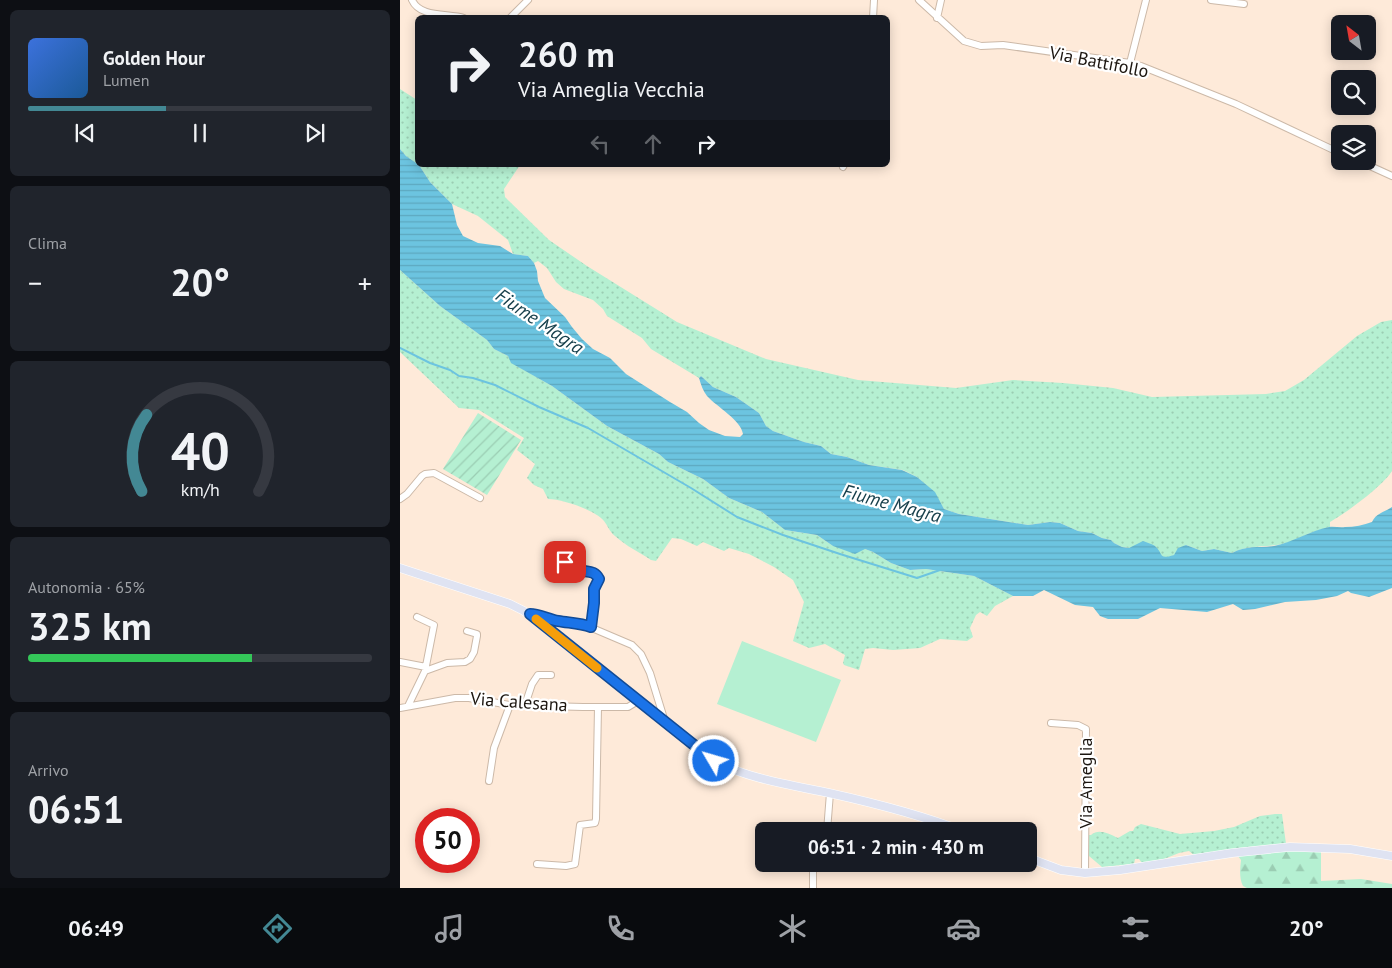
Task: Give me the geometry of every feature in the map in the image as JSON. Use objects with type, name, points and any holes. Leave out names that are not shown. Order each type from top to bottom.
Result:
[{"type":"main road","points":[[400,569],[510,604],[530,614],[714,761],[730,769],[830,793],[937,822]]},
{"type":"main road","points":[[1037,861],[1061,870],[1085,873],[1290,847],[1350,849],[1392,856]]},
{"type":"street","points":[[412,0],[419,9],[453,15]]},
{"type":"street","points":[[513,15],[528,0]]},
{"type":"street","points":[[873,15],[874,0]]},
{"type":"street","name":"Via Battifollo","points":[[919,0],[964,41],[981,46],[1003,45],[1141,66],[1236,104],[1331,149]]},
{"type":"street","points":[[937,18],[941,0]]},
{"type":"street","points":[[1130,63],[1146,0]]},
{"type":"street","points":[[1211,0],[1244,4]]},
{"type":"street","points":[[1376,169],[1392,176]]},
{"type":"street","points":[[400,499],[407,494],[422,476],[434,473],[480,498]]},
{"type":"street","points":[[565,562],[578,570],[592,572],[598,576],[599,579],[594,589],[591,627]]},
{"type":"street","points":[[530,614],[585,625],[632,646],[641,654],[650,672],[665,722]]},
{"type":"street","points":[[408,706],[425,669],[434,625],[417,617]]},
{"type":"street","points":[[400,662],[425,669],[447,663],[465,662],[470,659],[474,652],[477,636],[467,631]]},
{"type":"street","points":[[525,705],[532,684],[538,675],[551,675]]},
{"type":"street","name":"Via Calesana","points":[[400,708],[455,698],[469,698],[510,705],[598,707],[628,707],[638,701]]},
{"type":"street","points":[[489,781],[494,748],[510,705]]},
{"type":"street","points":[[537,864],[566,866],[575,864],[579,828],[582,824],[595,823],[598,707]]},
{"type":"street","name":"Via Ameglia","points":[[1052,722],[1078,725],[1086,729],[1085,873]]},
{"type":"street","points":[[828,822],[830,793]]},
{"type":"street","points":[[813,888],[814,872]]},
{"type":"green space","points":[[400,89],[415,99],[415,163],[400,149]]},
{"type":"green space","points":[[420,167],[519,167],[504,189],[505,197],[549,240],[587,266],[677,322],[766,359],[858,380],[956,388],[1013,380],[1113,388],[1152,397],[1266,394],[1285,391],[1304,380],[1357,336],[1381,322],[1392,320],[1392,471],[1373,491],[1330,522],[1330,527],[1286,543],[1245,548],[1232,553],[1214,549],[1202,551],[1186,545],[1176,554],[1166,558],[1162,556],[1155,546],[1122,547],[1111,540],[1092,533],[1078,531],[1060,523],[1050,522],[1028,525],[959,514],[944,509],[934,492],[917,477],[903,470],[869,465],[847,457],[831,454],[821,446],[773,431],[766,426],[759,413],[736,397],[713,387],[701,376],[699,378],[651,349],[642,338],[607,316],[603,309],[593,300],[564,289],[556,282],[547,268],[538,261],[534,263],[528,256],[513,254],[508,240],[478,216],[452,204],[430,182]]},
{"type":"green space","points":[[400,270],[440,306],[487,340],[494,349],[508,356],[512,363],[552,386],[607,426],[659,454],[668,462],[703,479],[729,498],[762,512],[785,530],[817,535],[833,546],[865,549],[891,563],[910,570],[926,569],[974,576],[1013,596],[995,606],[987,616],[980,612],[976,615],[970,628],[973,637],[967,641],[940,639],[920,648],[893,650],[865,649],[859,670],[844,665],[845,655],[825,644],[809,648],[793,641],[804,602],[793,580],[774,567],[749,554],[729,548],[724,551],[703,542],[697,546],[681,539],[672,538],[656,561],[651,560],[619,540],[600,517],[586,509],[569,503],[548,499],[543,489],[534,485],[527,478],[535,464],[517,450],[524,438],[479,410],[459,408],[400,352]]},
{"type":"green space","points":[[478,413],[521,440],[487,495],[443,469]]},
{"type":"green space","points":[[742,641],[841,680],[816,742],[717,704]]},
{"type":"green space","points":[[1282,814],[1286,844],[1194,855],[1189,851],[1164,859],[1142,863],[1139,859],[1135,859],[1134,864],[1102,867],[1089,856],[1084,855],[1084,835],[1091,835],[1097,832],[1104,832],[1118,838],[1133,831],[1135,827],[1141,824],[1180,834],[1214,831],[1234,827],[1260,816]]},
{"type":"green space","points":[[1287,851],[1321,851],[1321,881],[1361,879],[1392,884],[1392,888],[1247,888],[1243,886],[1240,877],[1241,860],[1238,856]]},
{"type":"water","name":"Fiume Magra","points":[[400,149],[415,162],[415,167],[420,167],[430,182],[452,204],[457,225],[463,236],[478,243],[500,246],[513,254],[528,256],[534,263],[538,281],[545,298],[565,317],[582,339],[593,349],[610,358],[626,374],[687,412],[709,430],[725,436],[740,437],[743,434],[738,424],[706,394],[699,378],[701,376],[713,387],[736,397],[759,413],[766,426],[773,431],[821,446],[831,454],[847,457],[869,465],[902,470],[917,477],[935,492],[944,509],[959,514],[1028,525],[1050,522],[1060,523],[1078,531],[1092,533],[1111,540],[1122,547],[1129,548],[1143,541],[1155,546],[1166,557],[1174,555],[1178,548],[1186,545],[1202,551],[1214,549],[1232,553],[1248,548],[1274,546],[1329,527],[1352,527],[1369,523],[1392,507],[1392,588],[1369,597],[1348,591],[1337,596],[1316,600],[1285,602],[1255,609],[1243,610],[1233,604],[1207,612],[1160,608],[1138,619],[1108,619],[1100,616],[1093,607],[1075,605],[1044,590],[1033,596],[1013,596],[974,576],[926,569],[910,570],[891,563],[865,549],[855,554],[833,546],[817,535],[785,530],[762,512],[729,498],[703,479],[668,462],[659,454],[607,426],[552,386],[511,363],[508,356],[494,349],[487,340],[440,306],[400,270]]},
{"type":"waterway","points":[[400,348],[430,363],[450,370],[459,376],[495,385],[539,407],[588,428],[737,517],[783,535],[917,578],[940,570]]},
{"type":"slow traffic","points":[[536,619],[597,668]]},
{"type":"route","points":[[565,562],[578,570],[592,572],[598,576],[599,579],[594,589],[591,627],[530,614],[714,761]]}]
